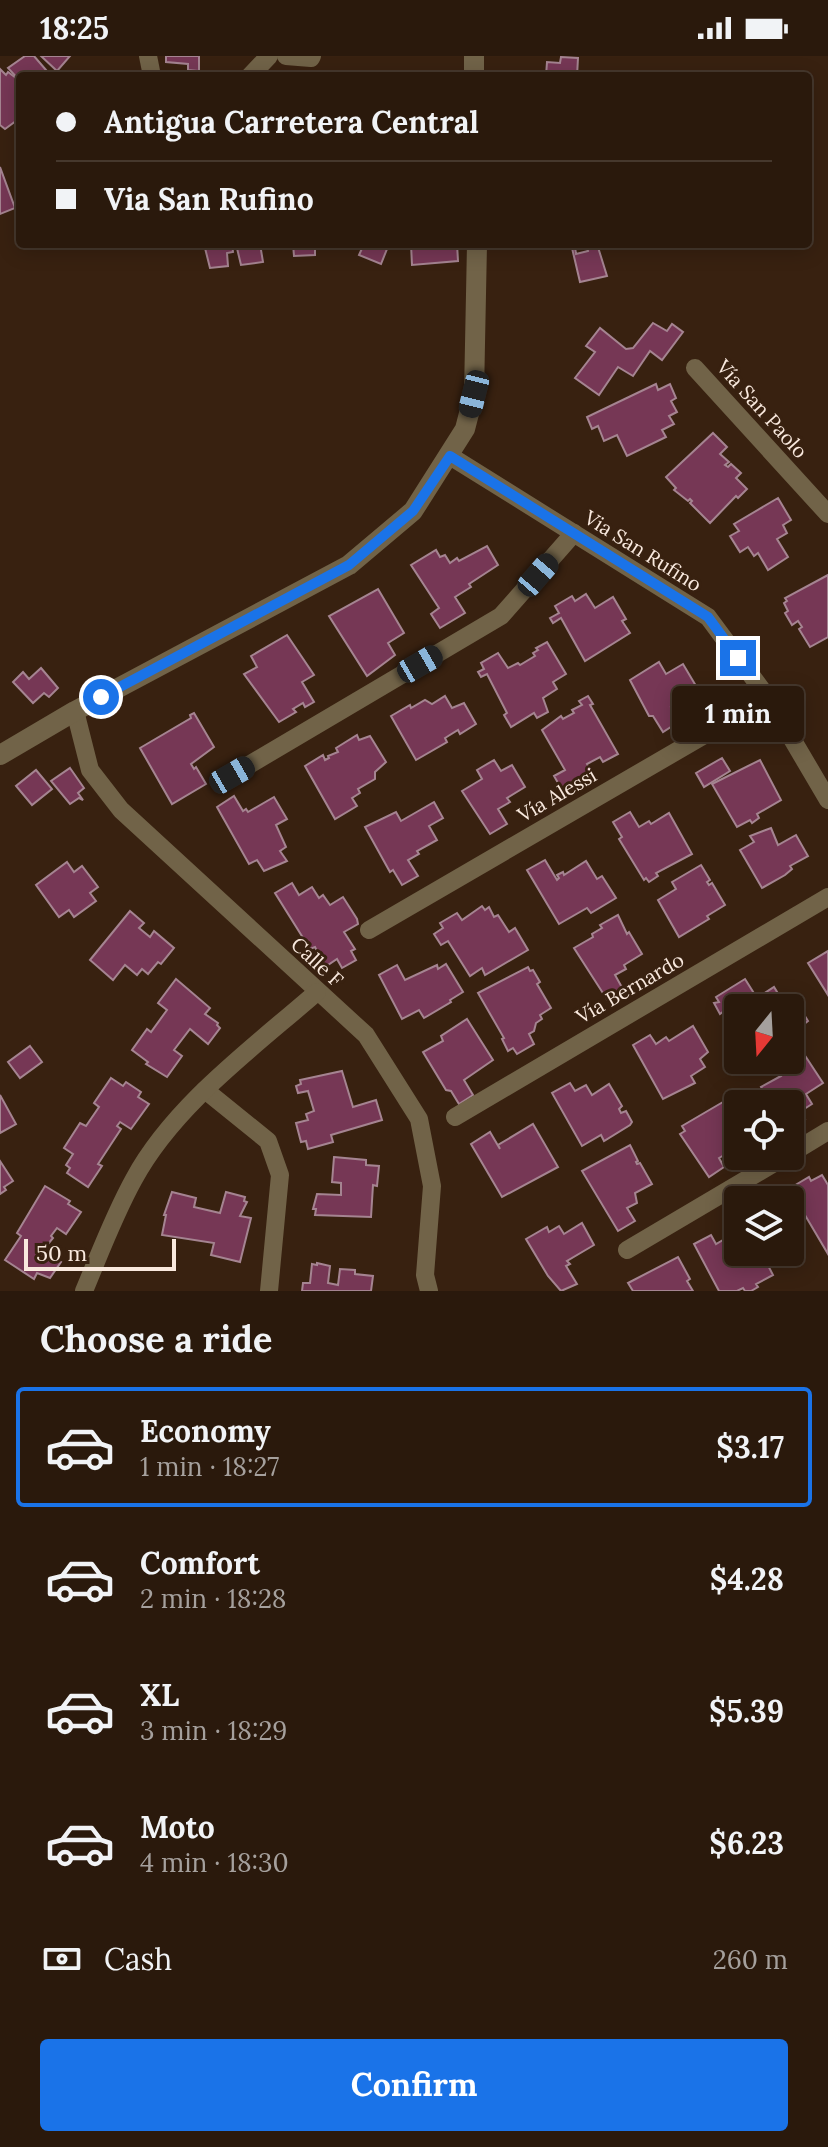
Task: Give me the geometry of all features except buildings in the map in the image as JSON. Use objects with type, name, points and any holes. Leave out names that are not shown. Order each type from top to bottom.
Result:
[{"type":"street","points":[[254,72],[269,56]]},
{"type":"street","points":[[286,56],[294,59],[312,56]]},
{"type":"street","points":[[0,755],[75,711],[349,565],[413,511],[465,429],[474,394],[477,248]]},
{"type":"street","name":"Vía San Paolo","points":[[695,368],[828,514]]},
{"type":"street","name":"Via San Rufino","points":[[450,456],[708,617],[768,698],[828,800]]},
{"type":"street","points":[[232,775],[501,616],[574,533]]},
{"type":"street","name":"Vía Alessi","points":[[369,930],[768,698]]},
{"type":"street","name":"Calle F","points":[[75,711],[90,770],[121,810],[366,1035],[419,1119],[432,1186],[425,1275],[429,1291]]},
{"type":"street","name":"Vía Bernardo","points":[[455,1117],[828,897]]},
{"type":"street","points":[[84,1291],[135,1177],[168,1131],[205,1090],[317,992]]},
{"type":"street","points":[[205,1090],[268,1141],[280,1175],[269,1291]]},
{"type":"street","points":[[804,1145],[828,1131]]},
{"type":"street","points":[[627,1250],[763,1170]]},
{"type":"route","points":[[101,697],[349,565],[413,511],[450,456],[708,617],[738,658]]}]
